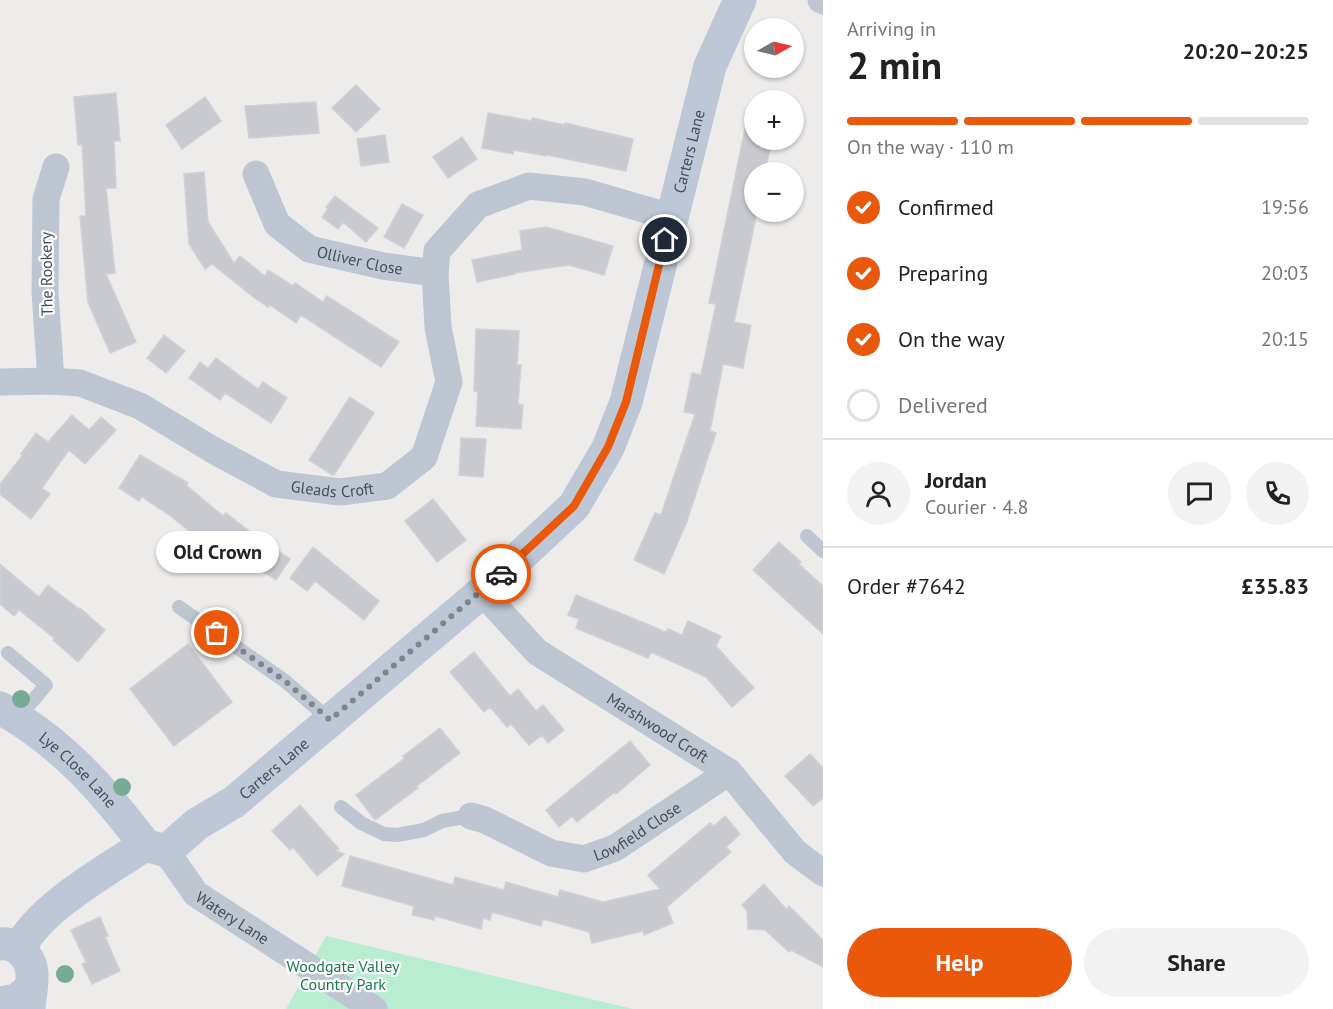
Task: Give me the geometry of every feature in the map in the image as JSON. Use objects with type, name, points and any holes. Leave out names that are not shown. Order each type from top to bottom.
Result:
[{"type":"street","name":"Carters Lane","points":[[9,946],[72,894],[234,802],[482,592],[574,506],[608,447],[626,402],[710,66],[740,0]]},
{"type":"street","name":"The Rookery","points":[[51,381],[45,292],[46,199],[56,167]]},
{"type":"street","name":"Olliver Close","points":[[256,174],[277,224],[309,249],[383,266],[435,273]]},
{"type":"street","name":"Gleads Croft","points":[[0,382],[80,383],[140,406],[213,450],[276,484],[340,492],[387,486],[424,457],[449,382],[438,327],[435,273],[437,251],[478,205],[530,186],[585,192],[671,217]]},
{"type":"street","name":"Marshwood Croft","points":[[482,592],[537,652],[729,772],[795,852],[823,873]]},
{"type":"street","name":"Lye Close Lane","points":[[9,713],[75,762],[155,848]]},
{"type":"street","name":"Lowfield Close","points":[[471,816],[485,820],[551,853],[584,858],[615,848],[729,772]]},
{"type":"street","name":"Watery Lane","points":[[155,848],[196,894],[374,1009]]},
{"type":"street","points":[[0,1003],[29,999],[33,977],[32,966],[27,957],[9,946]]},
{"type":"lane","points":[[807,536],[823,551]]},
{"type":"lane","points":[[179,607],[285,681],[330,720]]},
{"type":"lane","points":[[8,654],[46,685],[9,713]]},
{"type":"lane","points":[[341,807],[361,823],[384,834],[397,835],[418,832],[442,821],[471,816]]},
{"type":"green space","name":"Woodgate Valley Country Park","points":[[326,936],[633,1009],[286,1009]]},
{"type":"building","points":[[356,85],[380,109],[356,132],[332,108]]},
{"type":"building","points":[[116,93],[120,141],[114,141],[116,188],[106,188],[115,273],[106,274],[136,342],[110,353],[88,302],[80,216],[86,216],[82,144],[78,145],[74,97]]},
{"type":"building","points":[[205,97],[221,121],[182,149],[166,125]]},
{"type":"building","points":[[316,102],[319,133],[249,138],[245,106]]},
{"type":"building","points":[[488,113],[532,121],[532,118],[565,125],[565,123],[633,139],[626,171],[547,155],[514,150],[513,154],[482,148]]},
{"type":"building","points":[[744,134],[744,150],[770,150],[767,162],[744,162],[744,222],[755,222],[734,322],[751,325],[743,368],[723,364],[710,431],[716,433],[686,524],[664,574],[634,560],[655,513],[661,515],[695,414],[684,412],[692,373],[701,375],[716,304],[709,303]]},
{"type":"building","points":[[385,135],[389,162],[361,166],[357,139]]},
{"type":"building","points":[[462,137],[477,159],[448,178],[433,157]]},
{"type":"building","points":[[204,172],[208,222],[234,263],[240,256],[265,276],[268,270],[293,286],[295,283],[323,302],[327,296],[399,342],[381,367],[301,315],[296,323],[270,305],[268,307],[212,264],[205,269],[189,244],[184,174]]},
{"type":"building","points":[[335,196],[378,228],[366,242],[343,222],[338,229],[322,217],[328,209],[326,207]]},
{"type":"building","points":[[402,204],[423,215],[404,248],[384,237]]},
{"type":"building","points":[[546,227],[613,246],[604,275],[569,265],[515,273],[477,282],[472,260],[522,250],[520,231]]},
{"type":"building","points":[[476,329],[519,331],[517,365],[521,365],[518,404],[523,405],[521,429],[476,426],[478,392],[474,391]]},
{"type":"building","points":[[164,335],[185,351],[166,373],[147,358]]},
{"type":"building","points":[[216,358],[258,389],[263,382],[287,398],[271,423],[225,393],[220,400],[189,378],[200,362],[208,368]]},
{"type":"building","points":[[350,397],[374,413],[332,475],[309,460]]},
{"type":"building","points":[[72,415],[89,430],[101,417],[116,430],[85,464],[69,450],[42,488],[50,494],[31,519],[0,494],[0,484],[23,455],[21,454],[36,433],[48,442]]},
{"type":"building","points":[[461,438],[486,439],[483,477],[459,475]]},
{"type":"building","points":[[140,455],[188,483],[186,485],[223,516],[226,513],[290,559],[276,580],[229,549],[226,553],[199,532],[195,536],[142,497],[139,501],[119,488]]},
{"type":"building","points":[[433,499],[466,540],[437,562],[405,521]]},
{"type":"building","points":[[779,542],[823,586],[823,634],[753,570]]},
{"type":"building","points":[[313,547],[379,601],[364,620],[315,581],[307,591],[290,578]]},
{"type":"building","points":[[0,564],[39,597],[48,585],[105,630],[78,662],[53,640],[54,638],[19,610],[14,616],[0,604]]},
{"type":"building","points":[[576,595],[666,632],[668,629],[682,635],[688,621],[721,636],[716,646],[754,688],[732,707],[706,677],[651,652],[648,658],[576,628],[579,619],[568,615]]},
{"type":"building","points":[[188,644],[232,702],[174,746],[130,689]]},
{"type":"building","points":[[474,652],[510,696],[518,689],[536,711],[543,705],[564,730],[548,743],[542,735],[529,745],[511,724],[507,727],[490,707],[484,712],[450,672]]},
{"type":"building","points":[[440,728],[460,753],[375,820],[356,795]]},
{"type":"building","points":[[630,741],[650,765],[616,794],[615,792],[577,822],[572,816],[559,827],[546,810]]},
{"type":"building","points":[[810,754],[823,768],[823,798],[813,806],[785,776]]},
{"type":"building","points":[[300,805],[339,849],[336,851],[344,854],[317,876],[293,847],[290,850],[272,831]]},
{"type":"building","points":[[725,816],[740,834],[726,847],[731,852],[667,907],[673,923],[644,935],[643,931],[592,943],[589,932],[543,919],[541,926],[492,912],[490,920],[483,918],[481,929],[435,916],[434,920],[412,915],[414,906],[342,886],[350,856],[453,885],[455,877],[504,890],[506,882],[558,897],[560,890],[603,902],[660,889],[648,875],[710,823],[714,826]]},
{"type":"building","points":[[764,884],[786,909],[789,906],[823,940],[823,967],[791,950],[789,952],[765,930],[748,929],[747,911],[742,905]]},
{"type":"building","points":[[100,917],[108,936],[105,937],[120,971],[92,984],[82,964],[86,962],[71,930]]},
{"type":"way so far","points":[[217,633],[285,681],[330,720],[501,574]]},
{"type":"place","name":"Old Crown","points":[[217,633]]},
{"type":"route","points":[[501,574],[574,506],[608,447],[626,402],[665,240]]}]
